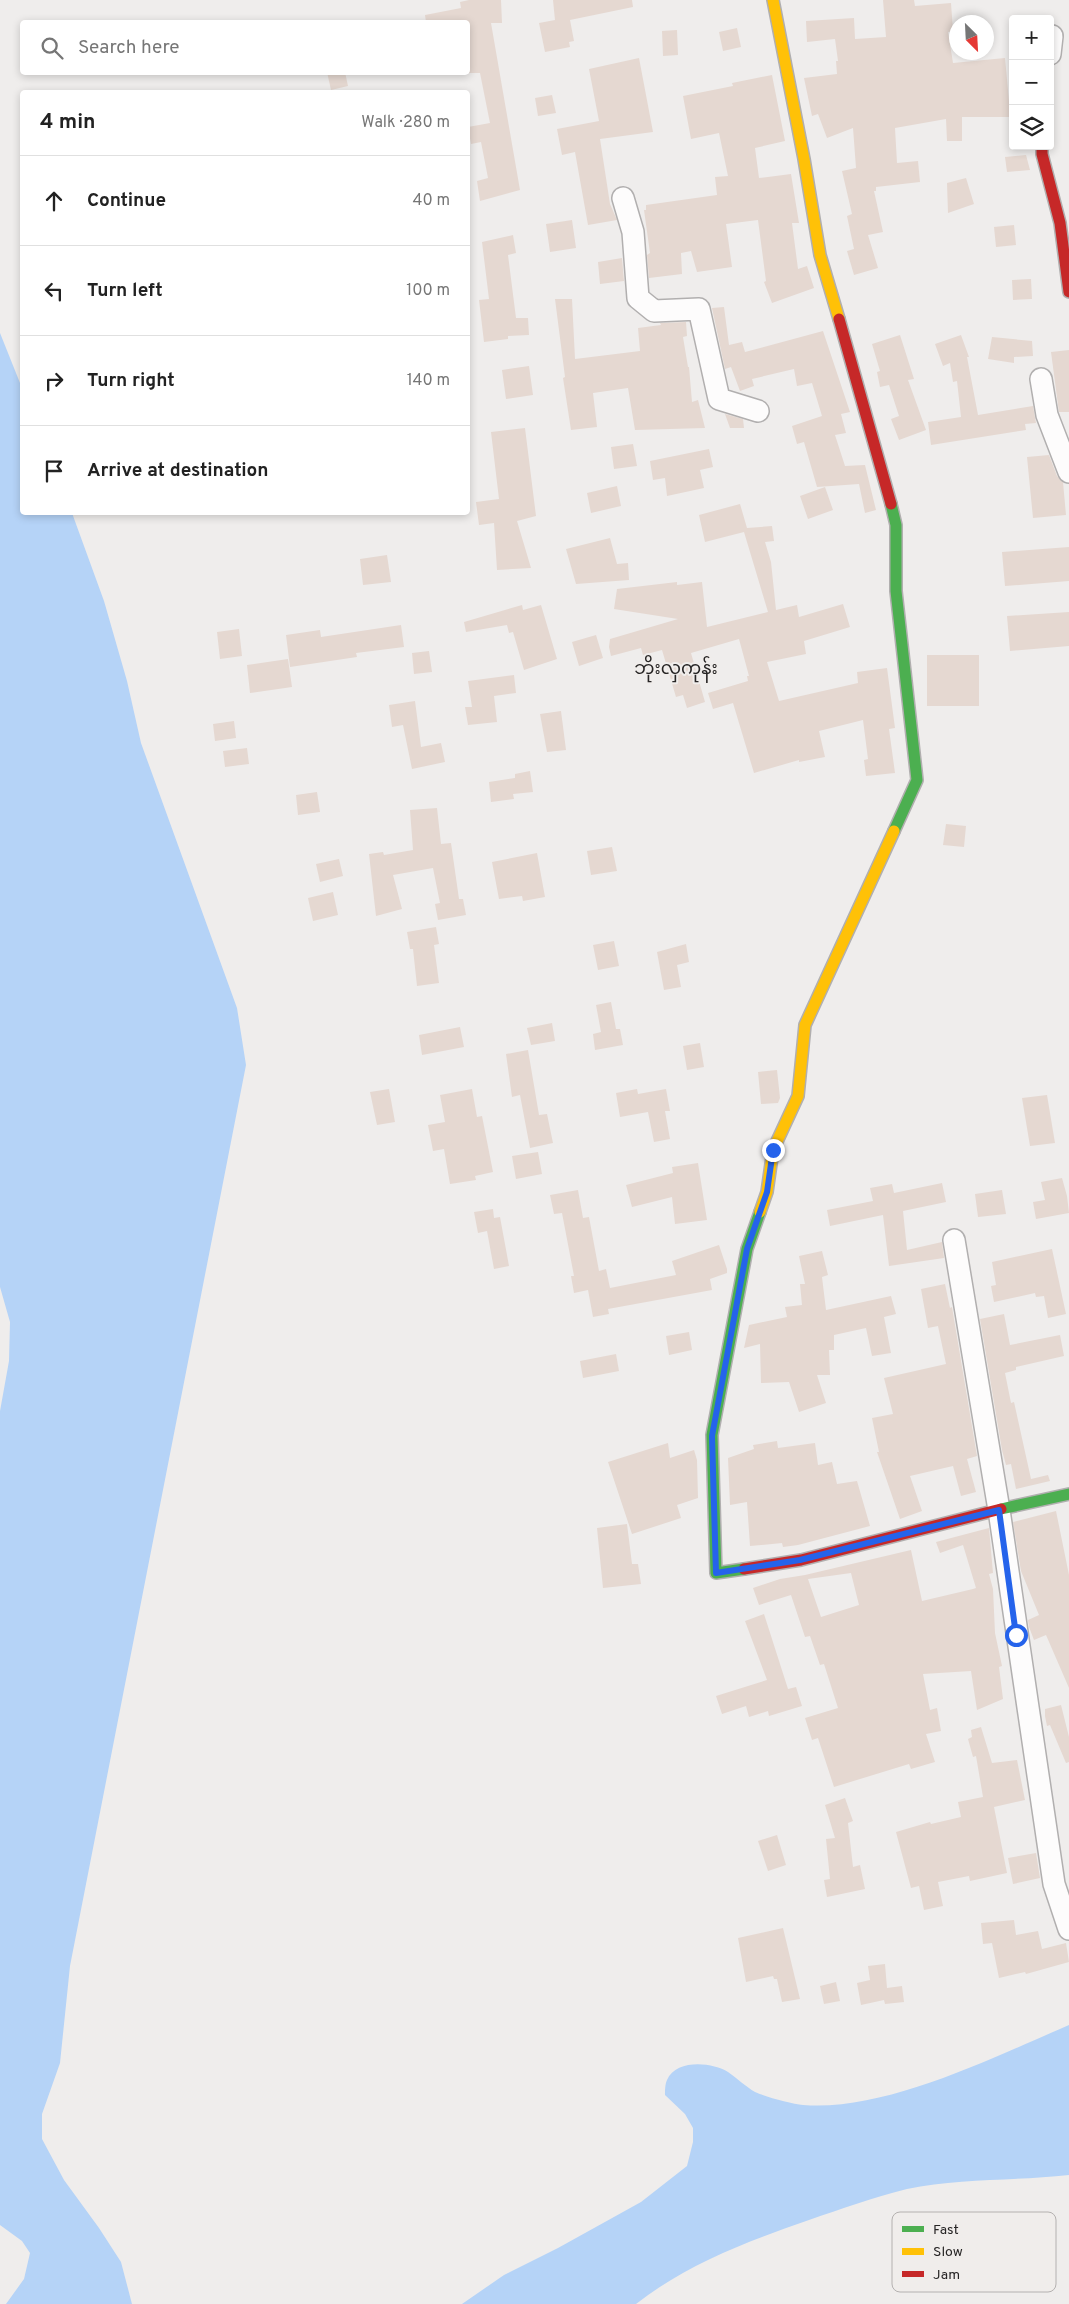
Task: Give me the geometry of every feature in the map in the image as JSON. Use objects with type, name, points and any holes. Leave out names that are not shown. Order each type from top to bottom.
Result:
[{"type":"street","points":[[773,0],[804,159],[820,255],[880,460],[896,526],[896,591],[917,780],[805,1025],[798,1096],[773,1150],[767,1192],[747,1249],[712,1436],[716,1573],[800,1560],[1053,1496],[1069,1494]]},
{"type":"street","points":[[1042,150],[1060,223],[1069,292]]},
{"type":"street","points":[[623,198],[633,232],[638,298],[654,311],[699,309],[719,399],[758,411]]},
{"type":"street","points":[[1041,379],[1047,415],[1069,472]]},
{"type":"street","points":[[954,1240],[999,1510],[1054,1884],[1069,1929]]},
{"type":"water","points":[[0,333],[20,383],[20,515],[73,515],[104,601],[127,681],[141,743],[237,1008],[246,1065],[70,1966],[60,2063],[42,2114],[42,2139],[64,2180],[121,2262],[132,2304],[6,2304],[24,2279],[30,2253],[22,2241],[0,2225],[0,1411],[9,1361],[10,1322],[0,1287]]},
{"type":"water","points":[[1069,2025],[1069,2175],[927,2185],[845,2207],[741,2245],[697,2265],[636,2304],[462,2304],[504,2275],[558,2248],[641,2202],[687,2166],[693,2142],[693,2128],[685,2114],[665,2095],[667,2080],[678,2068],[695,2064],[713,2066],[728,2072],[755,2092],[766,2096],[803,2105],[835,2105],[869,2100],[939,2080]]},
{"type":"building","points":[[469,0],[501,0],[502,23],[491,23],[520,190],[480,201],[477,181],[488,178],[481,142],[471,144],[470,127],[490,123],[480,73],[470,73],[470,20],[426,20],[425,15],[461,8],[460,2]]},
{"type":"building","points":[[553,0],[632,0],[633,7],[570,20],[574,41],[569,42],[570,47],[545,52],[539,23],[555,20]]},
{"type":"building","points":[[883,0],[914,0],[915,6],[951,3],[952,15],[949,15],[948,32],[949,60],[953,60],[953,63],[1005,58],[1009,117],[962,117],[962,141],[947,141],[946,119],[895,128],[897,163],[918,161],[920,182],[876,187],[876,191],[874,191],[883,232],[868,235],[878,268],[854,275],[847,251],[854,249],[847,216],[852,214],[842,171],[856,168],[853,128],[827,138],[818,114],[812,116],[804,78],[837,74],[836,61],[838,61],[835,39],[807,42],[806,21],[854,18],[855,39],[886,37]]},
{"type":"building","points":[[737,28],[741,47],[723,51],[719,32]]},
{"type":"building","points":[[677,30],[678,55],[663,56],[662,31]]},
{"type":"building","points":[[639,58],[653,132],[600,139],[610,204],[617,220],[588,225],[575,152],[562,155],[557,129],[599,121],[589,69]]},
{"type":"building","points":[[328,75],[346,75],[348,86],[331,90]]},
{"type":"building","points":[[772,75],[785,141],[755,148],[759,178],[791,174],[799,223],[792,223],[798,269],[807,266],[814,288],[772,303],[764,282],[766,281],[758,220],[726,224],[732,267],[697,272],[691,251],[681,253],[682,274],[649,278],[647,255],[650,253],[644,210],[646,210],[646,205],[717,195],[715,177],[728,176],[719,133],[691,139],[683,96],[733,86],[732,83]]},
{"type":"building","points":[[552,95],[556,113],[538,116],[535,98]]},
{"type":"building","points":[[1026,155],[1030,170],[1007,172],[1005,157]]},
{"type":"building","points":[[966,178],[974,204],[948,213],[947,183]]},
{"type":"building","points":[[572,220],[576,248],[550,252],[546,224]]},
{"type":"building","points":[[1014,225],[1016,245],[996,247],[994,227]]},
{"type":"building","points":[[513,235],[516,253],[508,255],[516,318],[528,318],[529,335],[508,336],[508,339],[484,342],[479,300],[489,299],[482,242]]},
{"type":"building","points":[[622,258],[624,281],[600,284],[598,262]]},
{"type":"building","points":[[1031,279],[1032,299],[1013,300],[1012,280]]},
{"type":"building","points":[[555,299],[572,299],[575,359],[640,351],[638,328],[661,325],[660,323],[686,322],[687,336],[683,337],[689,367],[692,402],[698,400],[705,428],[635,430],[628,388],[593,393],[597,427],[571,430],[563,378],[565,377]]},
{"type":"building","points":[[724,307],[729,345],[742,342],[745,352],[823,331],[850,412],[841,414],[846,433],[835,435],[845,466],[865,465],[876,510],[865,513],[859,484],[817,487],[804,442],[797,444],[792,426],[822,416],[812,383],[797,386],[794,369],[752,379],[754,386],[740,391],[731,367],[725,369],[712,308]]},
{"type":"building","points":[[900,335],[914,379],[908,380],[926,430],[899,440],[891,419],[899,416],[889,385],[880,387],[877,372],[880,371],[872,344]]},
{"type":"building","points":[[961,335],[969,357],[967,357],[978,415],[1033,406],[1036,423],[1025,424],[1026,430],[931,445],[928,422],[961,417],[957,381],[953,382],[950,363],[943,366],[935,344]]},
{"type":"building","points":[[992,337],[1032,341],[1033,356],[1014,357],[1014,363],[988,359]]},
{"type":"building","points":[[1069,350],[1069,412],[1059,412],[1051,352]]},
{"type":"building","points":[[529,366],[533,395],[506,399],[502,370]]},
{"type":"building","points":[[725,414],[743,419],[744,428],[730,428]]},
{"type":"building","points":[[525,428],[536,516],[517,521],[531,568],[497,570],[494,523],[479,525],[476,502],[499,499],[491,432]]},
{"type":"building","points":[[633,444],[637,466],[614,469],[611,447]]},
{"type":"building","points":[[709,449],[713,467],[700,470],[704,488],[667,496],[665,478],[653,480],[650,461]]},
{"type":"building","points":[[1049,455],[1057,476],[1063,482],[1066,515],[1033,518],[1027,457]]},
{"type":"building","points":[[617,486],[621,506],[591,513],[587,493]]},
{"type":"building","points":[[825,487],[833,510],[808,519],[800,496]]},
{"type":"building","points":[[740,504],[747,528],[772,526],[774,541],[765,542],[771,562],[776,610],[797,605],[799,617],[843,604],[850,627],[804,641],[806,654],[767,662],[779,701],[858,683],[857,672],[887,668],[895,728],[889,729],[895,773],[866,776],[864,760],[868,759],[863,720],[819,731],[825,757],[799,762],[799,760],[754,773],[733,703],[713,709],[708,693],[748,681],[747,676],[749,676],[739,639],[691,653],[705,702],[687,708],[683,695],[676,697],[662,650],[643,655],[641,648],[611,656],[610,639],[678,619],[614,609],[617,589],[677,582],[677,585],[702,582],[707,627],[768,612],[744,532],[705,542],[699,515]]},
{"type":"building","points":[[610,538],[617,564],[628,563],[629,580],[576,584],[566,549]]},
{"type":"building","points":[[1069,547],[1069,581],[1005,586],[1002,552]]},
{"type":"building","points":[[387,555],[391,582],[363,585],[360,559]]},
{"type":"building","points":[[522,605],[523,610],[541,605],[557,659],[524,670],[513,632],[509,633],[507,625],[466,632],[464,622]]},
{"type":"building","points":[[1069,612],[1069,646],[1010,651],[1007,616]]},
{"type":"building","points":[[401,625],[404,647],[356,653],[357,657],[290,667],[286,635],[320,630],[321,637]]},
{"type":"building","points":[[239,629],[242,656],[220,659],[217,632]]},
{"type":"building","points":[[596,635],[603,658],[579,666],[572,642]]},
{"type":"building","points":[[429,651],[432,672],[414,674],[412,653]]},
{"type":"building","points":[[927,655],[979,655],[979,706],[927,706]]},
{"type":"building","points":[[288,659],[292,687],[250,693],[247,665]]},
{"type":"building","points":[[514,675],[516,693],[494,696],[497,722],[468,725],[465,707],[472,707],[468,681]]},
{"type":"building","points":[[415,701],[421,747],[441,743],[445,762],[412,769],[403,725],[392,727],[389,705]]},
{"type":"building","points":[[561,711],[566,750],[547,752],[540,714]]},
{"type":"building","points":[[234,721],[236,738],[215,741],[213,724]]},
{"type":"building","points":[[247,748],[249,764],[225,767],[223,751]]},
{"type":"building","points":[[530,771],[533,792],[513,794],[514,799],[491,802],[489,782],[515,778],[515,774]]},
{"type":"building","points":[[317,792],[320,812],[298,815],[296,795]]},
{"type":"building","points":[[437,808],[441,844],[451,843],[459,899],[463,899],[466,915],[438,920],[435,904],[440,903],[433,868],[393,875],[402,909],[376,916],[369,854],[383,852],[384,855],[413,850],[410,810]]},
{"type":"building","points":[[946,824],[966,826],[964,847],[943,845]]},
{"type":"building","points":[[612,847],[617,871],[591,875],[587,851]]},
{"type":"building","points":[[537,853],[545,897],[523,901],[522,896],[499,899],[492,862]]},
{"type":"building","points":[[339,859],[343,876],[320,882],[316,864]]},
{"type":"building","points":[[333,892],[338,915],[313,921],[308,898]]},
{"type":"building","points":[[436,927],[439,944],[434,945],[439,983],[417,986],[413,949],[410,949],[407,932]]},
{"type":"building","points":[[614,941],[619,966],[598,970],[593,945]]},
{"type":"building","points":[[686,944],[689,962],[677,965],[681,987],[664,990],[657,952]]},
{"type":"building","points":[[611,1002],[616,1029],[620,1029],[623,1045],[595,1050],[593,1034],[601,1032],[596,1005]]},
{"type":"building","points":[[552,1023],[555,1041],[531,1045],[527,1028]]},
{"type":"building","points":[[460,1027],[464,1047],[422,1055],[419,1035]]},
{"type":"building","points":[[700,1043],[704,1067],[687,1070],[683,1046]]},
{"type":"building","points":[[528,1050],[539,1115],[547,1114],[553,1143],[530,1148],[520,1095],[512,1097],[506,1054]]},
{"type":"building","points":[[777,1070],[780,1098],[778,1103],[761,1104],[758,1072]]},
{"type":"building","points":[[389,1089],[395,1122],[377,1125],[370,1092]]},
{"type":"building","points":[[472,1089],[477,1117],[482,1116],[493,1172],[475,1176],[476,1180],[450,1184],[444,1149],[433,1151],[428,1125],[445,1122],[440,1095]]},
{"type":"building","points":[[637,1089],[638,1094],[666,1089],[670,1111],[665,1111],[670,1139],[654,1142],[648,1112],[620,1117],[616,1093]]},
{"type":"building","points":[[1047,1095],[1055,1143],[1030,1146],[1022,1098]]},
{"type":"building","points":[[538,1152],[542,1174],[516,1179],[512,1156]]},
{"type":"building","points":[[698,1163],[707,1220],[675,1224],[672,1197],[632,1207],[626,1185],[673,1173],[672,1167]]},
{"type":"building","points":[[1062,1178],[1069,1213],[1036,1219],[1033,1202],[1045,1200],[1041,1182]]},
{"type":"building","points":[[942,1183],[946,1202],[903,1211],[907,1250],[942,1242],[944,1258],[889,1266],[883,1215],[830,1226],[827,1210],[873,1201],[870,1188],[892,1184],[894,1193]]},
{"type":"building","points":[[578,1190],[583,1218],[589,1217],[599,1271],[606,1269],[610,1288],[676,1275],[672,1261],[719,1245],[727,1273],[710,1279],[712,1290],[608,1309],[609,1314],[593,1317],[588,1290],[574,1293],[571,1276],[574,1276],[562,1213],[554,1214],[550,1195]]},
{"type":"building","points":[[1002,1190],[1006,1214],[978,1217],[975,1194]]},
{"type":"building","points":[[493,1209],[494,1218],[500,1217],[509,1266],[494,1269],[487,1231],[478,1233],[474,1212]]},
{"type":"building","points":[[1052,1249],[1066,1314],[1048,1318],[1044,1296],[1036,1297],[1035,1293],[994,1302],[991,1286],[996,1285],[992,1262]]},
{"type":"building","points":[[822,1251],[828,1275],[822,1277],[826,1310],[891,1296],[896,1314],[884,1317],[891,1353],[872,1356],[866,1328],[834,1335],[834,1350],[829,1350],[830,1375],[817,1375],[826,1403],[799,1412],[789,1382],[761,1383],[760,1344],[744,1348],[749,1325],[787,1317],[785,1307],[802,1305],[800,1284],[805,1284],[799,1256]]},
{"type":"building","points":[[945,1284],[950,1308],[952,1307],[977,1456],[967,1459],[976,1492],[961,1496],[953,1466],[910,1476],[922,1511],[900,1519],[877,1452],[879,1452],[872,1418],[893,1414],[884,1378],[946,1364],[938,1326],[928,1328],[921,1289]]},
{"type":"building","points":[[1004,1314],[1010,1345],[1060,1335],[1064,1356],[1016,1367],[1016,1370],[1005,1373],[1011,1403],[1014,1402],[1031,1479],[1048,1475],[1050,1481],[1016,1489],[1011,1464],[1006,1465],[1002,1450],[980,1319]]},
{"type":"building","points":[[689,1332],[692,1350],[669,1355],[666,1336]]},
{"type":"building","points":[[616,1354],[619,1371],[583,1378],[580,1361]]},
{"type":"building","points":[[777,1441],[778,1448],[815,1443],[818,1465],[832,1462],[837,1484],[857,1481],[870,1526],[798,1545],[783,1547],[782,1543],[750,1546],[747,1502],[730,1505],[728,1458],[754,1449],[753,1445]]},
{"type":"building","points":[[668,1443],[670,1458],[694,1450],[697,1460],[698,1498],[677,1505],[681,1518],[632,1534],[608,1462]]},
{"type":"building","points":[[1056,1511],[1069,1575],[1069,1688],[1046,1635],[1034,1640],[1029,1627],[1028,1620],[1039,1615],[1021,1571],[1013,1522]]},
{"type":"building","points":[[627,1524],[632,1564],[638,1564],[641,1584],[603,1588],[597,1528]]},
{"type":"building","points":[[989,1528],[993,1573],[989,1574],[993,1589],[995,1633],[1002,1666],[999,1667],[1003,1699],[977,1710],[971,1671],[923,1674],[930,1710],[937,1708],[941,1731],[926,1734],[935,1762],[911,1769],[909,1764],[834,1787],[818,1738],[812,1740],[805,1718],[838,1708],[824,1664],[820,1665],[810,1636],[805,1637],[791,1595],[759,1605],[753,1588],[780,1579],[911,1550],[922,1601],[976,1588],[963,1545],[940,1553],[936,1542]],"holes":[[[851,1573],[859,1605],[821,1617],[808,1579]]]},
{"type":"building","points":[[764,1614],[788,1689],[796,1687],[802,1706],[769,1716],[768,1711],[749,1717],[746,1706],[722,1714],[716,1696],[767,1680],[745,1621]]},
{"type":"building","points":[[1061,1705],[1069,1737],[1069,1762],[1066,1763],[1050,1725],[1047,1726],[1045,1716],[1045,1709]]},
{"type":"building","points":[[981,1727],[992,1763],[1017,1760],[1025,1800],[994,1807],[1007,1873],[970,1881],[969,1876],[938,1882],[943,1906],[924,1910],[919,1886],[911,1888],[896,1832],[930,1822],[931,1824],[961,1817],[958,1802],[983,1797],[976,1756],[973,1757],[968,1739],[972,1737],[971,1730]]},
{"type":"building","points":[[845,1798],[853,1821],[848,1823],[853,1867],[860,1865],[865,1889],[827,1897],[824,1880],[830,1879],[826,1839],[835,1838],[825,1805]]},
{"type":"building","points":[[777,1835],[786,1865],[768,1871],[758,1841]]},
{"type":"building","points":[[1036,1853],[1040,1878],[1013,1884],[1008,1858]]},
{"type":"building","points":[[1014,1920],[1016,1935],[1038,1931],[1042,1949],[1066,1943],[1069,1962],[1026,1974],[1025,1972],[999,1978],[992,1943],[983,1944],[981,1923]]},
{"type":"building","points":[[783,1928],[800,1999],[782,2002],[777,1979],[774,1979],[773,1976],[746,1982],[738,1938]]},
{"type":"building","points":[[885,1964],[887,1988],[902,1986],[904,2002],[885,2004],[884,2000],[861,2005],[857,1983],[870,1980],[868,1966]]},
{"type":"building","points":[[836,1982],[840,2001],[824,2004],[820,1986]]},
{"type":"traffic: fast","points":[[891,504],[896,525],[896,591],[917,780],[894,831]]},
{"type":"traffic: fast","points":[[744,1569],[716,1573],[712,1435],[747,1249],[760,1212]]},
{"type":"traffic: fast","points":[[1001,1509],[1069,1494]]},
{"type":"traffic: slow","points":[[773,0],[804,159],[820,255],[839,319]]},
{"type":"traffic: slow","points":[[760,1212],[767,1192],[773,1150],[798,1096],[805,1025],[894,831]]},
{"type":"traffic: jam","points":[[1042,150],[1060,223],[1069,292]]},
{"type":"traffic: jam","points":[[839,319],[891,504]]},
{"type":"traffic: jam","points":[[744,1569],[801,1560],[1001,1509]]},
{"type":"district","name":"ဘိုးလှကုန်း","points":[[676,668]]},
{"type":"route","points":[[773,1150],[767,1192],[747,1249],[712,1436],[716,1573],[800,1560],[999,1510],[1016,1635]]}]
